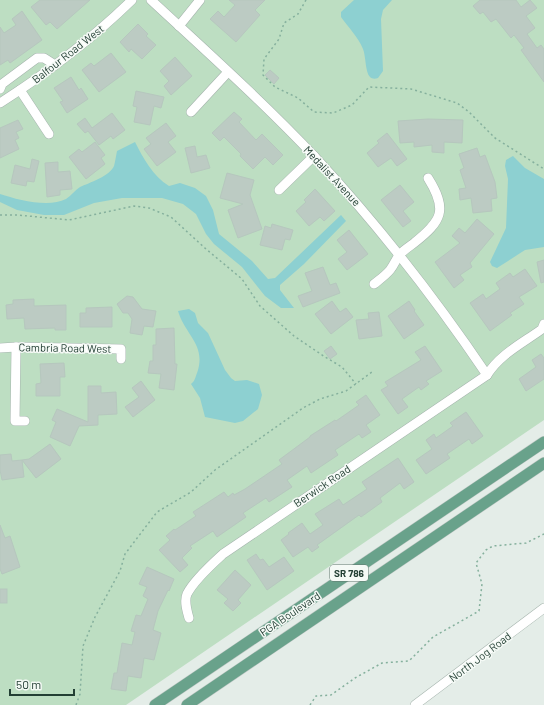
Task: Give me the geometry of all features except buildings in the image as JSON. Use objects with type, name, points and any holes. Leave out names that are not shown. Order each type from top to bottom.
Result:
[{"type":"main road","name":"PGA Boulevard","points":[[155,705],[544,442]]},
{"type":"main road","name":"PGA Boulevard","points":[[187,705],[544,463]]},
{"type":"street","name":"Balfour Road West","points":[[2,102],[55,66],[97,32],[132,0]]},
{"type":"street","name":"Medalist Avenue","points":[[151,0],[228,72],[314,156],[359,206],[400,254],[487,375]]},
{"type":"street","points":[[179,26],[200,0]]},
{"type":"street","points":[[2,102],[0,90],[2,84],[37,58],[44,58],[55,66]]},
{"type":"street","points":[[191,112],[228,72]]},
{"type":"street","points":[[20,90],[49,134]]},
{"type":"street","points":[[279,190],[314,156]]},
{"type":"street","points":[[374,284],[390,270],[400,254],[430,230],[437,220],[439,213],[439,201],[435,189],[428,178]]},
{"type":"street","name":"Berwick Road","points":[[189,618],[186,606],[187,594],[208,568],[223,554],[487,375],[502,357],[542,329],[544,324]]},
{"type":"street","points":[[16,347],[15,421],[24,421]]},
{"type":"street","name":"Cambria Road West","points":[[0,348],[121,349],[121,359]]},
{"type":"street","name":"North Jog Road","points":[[415,705],[544,608]]},
{"type":"path","points":[[306,0],[298,14],[284,22],[279,40],[264,59],[263,75],[275,86],[298,98],[314,112],[333,113],[352,105],[369,87],[411,89],[457,103],[469,112],[496,138],[544,169]]},
{"type":"path","points":[[0,215],[18,215],[69,220],[134,206],[149,208],[171,217],[242,279],[260,306],[294,336],[325,358],[342,367],[356,384]]},
{"type":"path","points":[[76,705],[80,694],[83,646],[95,617],[120,572],[125,554],[157,512],[191,492],[220,466],[302,408],[320,399],[346,391],[372,372]]},
{"type":"path","points":[[310,705],[316,696],[331,695],[355,678],[382,663],[409,661],[433,637],[480,611],[482,584],[476,563],[486,550],[493,546],[526,543],[544,534]]},
{"type":"green space","points":[[0,0],[544,0],[544,420],[126,705],[0,705]]},
{"type":"water","points":[[354,0],[392,0],[383,10],[381,19],[383,71],[378,78],[375,79],[368,75],[364,52],[361,45],[341,17],[341,12]]},
{"type":"water","points":[[135,142],[149,166],[163,182],[169,186],[180,183],[195,188],[206,196],[213,210],[219,234],[252,261],[268,279],[275,278],[341,215],[346,221],[304,264],[280,285],[280,290],[294,308],[281,308],[265,296],[242,267],[214,244],[206,234],[196,214],[183,204],[162,198],[122,198],[94,203],[64,215],[44,215],[17,210],[0,202],[0,194],[24,201],[42,203],[59,202],[66,199],[80,187],[99,179],[112,170],[117,151]]},
{"type":"water","points":[[513,156],[525,168],[544,179],[544,247],[525,250],[497,268],[492,266],[490,262],[506,228],[508,179],[505,166],[506,160]]},
{"type":"water","points":[[189,309],[195,313],[198,323],[208,333],[225,370],[231,378],[235,381],[247,380],[259,384],[262,395],[258,409],[243,421],[235,423],[205,417],[200,398],[191,384],[194,381],[199,363],[197,347],[185,327],[178,311]]}]
